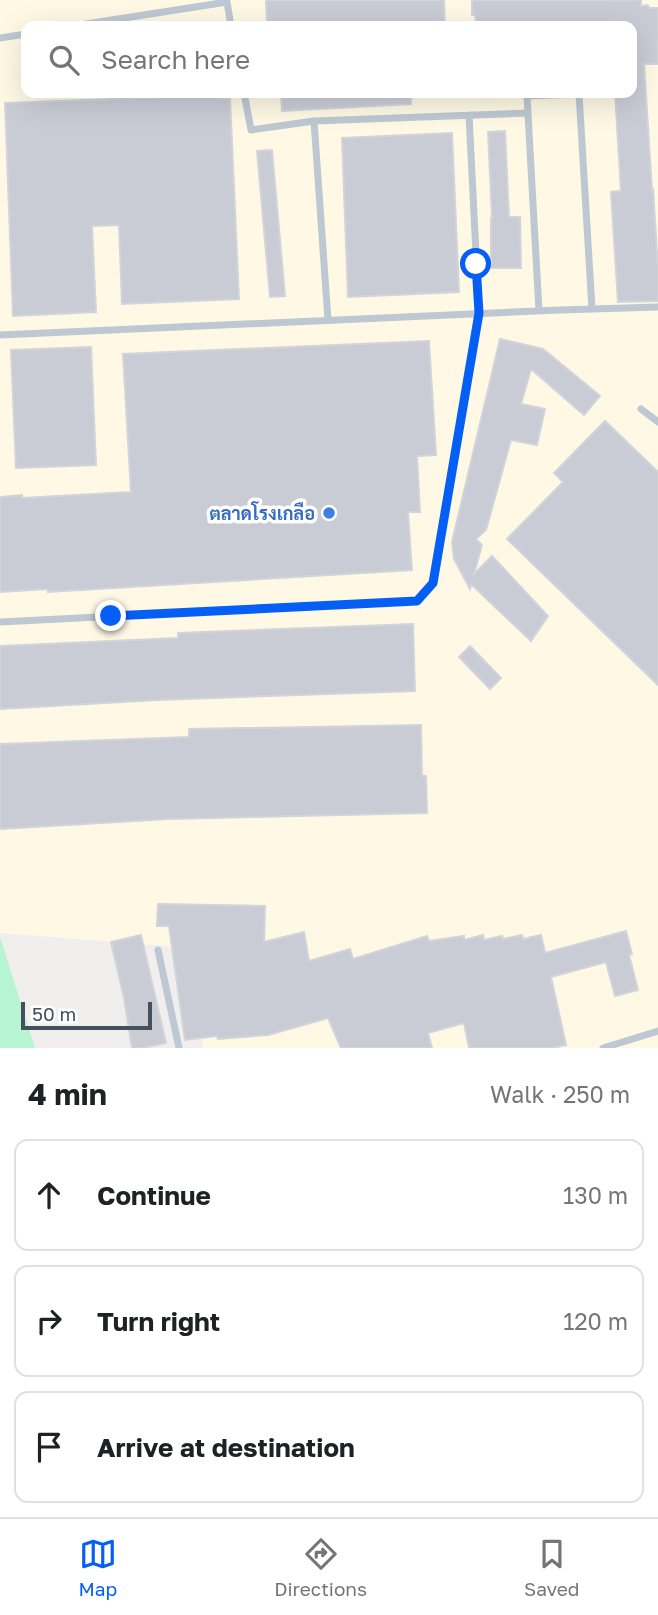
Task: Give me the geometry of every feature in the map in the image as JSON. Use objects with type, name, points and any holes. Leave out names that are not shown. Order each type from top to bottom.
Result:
[{"type":"lane","points":[[105,21],[227,2],[231,21]]},
{"type":"lane","points":[[0,38],[21,35]]},
{"type":"lane","points":[[245,98],[251,130],[314,121],[528,113]]},
{"type":"lane","points":[[527,98],[539,310]]},
{"type":"lane","points":[[579,98],[592,309]]},
{"type":"lane","points":[[0,622],[417,601],[433,583],[479,313],[468,115]]},
{"type":"lane","points":[[314,121],[328,320]]},
{"type":"lane","points":[[0,335],[658,307]]},
{"type":"lane","points":[[641,409],[658,422]]},
{"type":"lane","points":[[158,950],[179,1048]]},
{"type":"lane","points":[[603,1048],[658,1031]]},
{"type":"shaded area","name":"ตลาดโรงเกลือ","points":[[0,0],[658,0],[658,1048],[203,1048],[179,947],[0,933]]},
{"type":"green space","points":[[0,937],[35,1048],[0,1048]]},
{"type":"building","points":[[266,0],[444,0],[445,21],[267,21]]},
{"type":"building","points":[[472,0],[641,0],[641,6],[658,8],[658,64],[644,64],[658,301],[618,302],[611,192],[621,191],[615,98],[637,98],[637,21],[476,21],[475,15],[472,15]]},
{"type":"building","points":[[141,98],[230,99],[239,299],[122,304],[119,225],[92,226],[96,312],[13,316],[5,103]]},
{"type":"building","points":[[281,98],[411,98],[411,104],[282,111]]},
{"type":"building","points":[[505,131],[509,217],[520,217],[521,268],[491,268],[492,218],[488,132]]},
{"type":"building","points":[[452,133],[459,292],[348,297],[342,138]]},
{"type":"building","points":[[272,150],[285,296],[270,297],[257,151]]},
{"type":"building","points":[[500,339],[543,349],[600,396],[584,415],[531,369],[521,404],[545,409],[537,445],[511,440],[486,530],[476,539],[482,545],[474,574],[492,556],[548,616],[531,641],[471,584],[470,589],[454,559],[452,542]]},
{"type":"building","points":[[429,341],[436,455],[417,456],[420,512],[408,512],[412,570],[48,592],[48,589],[0,592],[0,497],[131,492],[123,354]]},
{"type":"building","points":[[91,347],[96,465],[16,468],[11,350]]},
{"type":"building","points":[[605,421],[658,472],[658,685],[507,539],[563,482],[554,473]]},
{"type":"building","points":[[413,624],[415,691],[157,700],[0,709],[0,646],[178,638],[178,633]]},
{"type":"building","points":[[470,646],[501,678],[490,689],[459,657]]},
{"type":"building","points":[[421,725],[422,776],[426,776],[427,813],[168,819],[0,829],[0,744],[189,737],[189,729]]},
{"type":"building","points":[[158,904],[265,906],[264,942],[304,932],[309,961],[350,949],[353,959],[427,936],[429,941],[464,936],[464,940],[483,935],[484,940],[522,935],[523,939],[541,935],[545,953],[626,931],[638,990],[615,996],[606,962],[551,977],[566,1045],[552,1048],[469,1048],[464,1023],[428,1033],[432,1048],[341,1048],[328,1018],[268,1035],[185,1040],[169,926],[157,926]]},
{"type":"building","points":[[141,935],[166,1043],[132,1048],[111,942]]},
{"type":"place","name":"ตลาดโรงเกลือ","points":[[329,513]]},
{"type":"route","points":[[111,616],[417,601],[433,583],[479,313],[476,264]]}]
